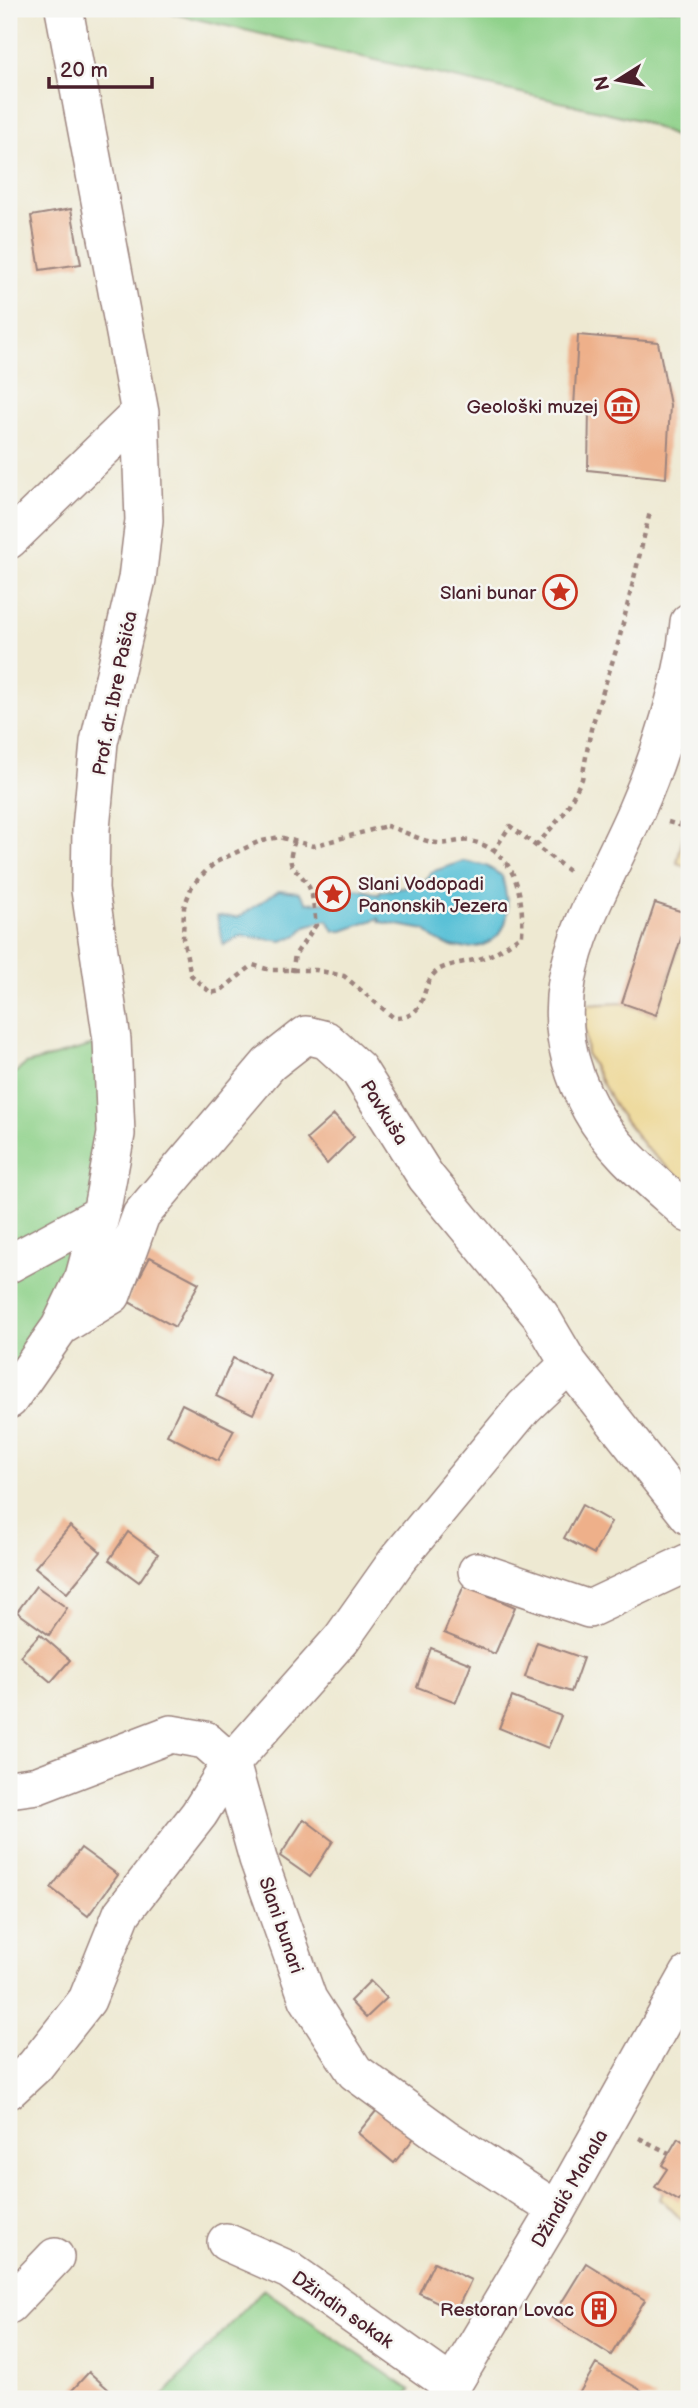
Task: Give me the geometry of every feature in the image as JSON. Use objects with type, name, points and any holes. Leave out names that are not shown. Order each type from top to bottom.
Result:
[{"type":"street","name":"Prof. dr. Ibre Pašića","points":[[9,1400],[60,1328],[84,1277],[101,1214],[116,1134],[112,1040],[90,890],[91,829],[99,742],[137,579],[143,532],[140,413],[64,9]]},
{"type":"street","points":[[9,540],[140,413]]},
{"type":"street","points":[[689,622],[662,748],[636,811],[594,894],[570,963],[562,1003],[568,1055],[592,1111],[622,1152],[689,1214]]},
{"type":"street","name":"Pavkuša","points":[[60,1328],[112,1295],[141,1215],[269,1064],[306,1035],[326,1040],[358,1069],[426,1177],[540,1315],[569,1364],[689,1516]]},
{"type":"street","points":[[9,1264],[101,1214]]},
{"type":"street","points":[[9,2090],[35,2066],[86,2000],[122,1913],[199,1814],[231,1763],[342,1638],[398,1559],[524,1407],[569,1364]]},
{"type":"street","points":[[477,1571],[589,1609],[689,1562]]},
{"type":"street","points":[[9,1788],[38,1785],[171,1734],[205,1740],[231,1763]]},
{"type":"street","name":"Slani bunari","points":[[231,1763],[258,1858],[308,1999],[355,2072],[444,2137],[557,2210]]},
{"type":"street","name":"Džindić Mahala","points":[[448,2393],[557,2210],[689,1974]]},
{"type":"street","name":"Džindin sokak","points":[[226,2242],[289,2270],[448,2393]]},
{"type":"street","points":[[9,2305],[55,2257]]},
{"type":"path","points":[[536,846],[565,812],[582,779],[592,729],[618,644],[650,512]]},
{"type":"path","points":[[386,825],[437,843],[470,841],[492,852],[502,857],[518,884],[523,909],[522,935],[489,956],[439,970],[429,979],[422,1003],[416,1011],[402,1018],[394,1017],[344,976],[316,970],[292,972],[253,965],[220,991],[211,993],[191,975],[182,918],[192,886],[216,862],[258,842],[279,837],[313,846],[386,825]]},
{"type":"path","points":[[492,852],[510,826],[594,894]]},
{"type":"path","points":[[292,972],[295,955],[316,925],[309,887],[291,869],[288,860],[295,840]]},
{"type":"path","points":[[636,2137],[669,2153]]},
{"type":"green space","points":[[152,9],[689,9],[689,143],[639,120]]},
{"type":"green space","points":[[112,1040],[101,1214],[9,1400],[9,1078],[26,1064]]},
{"type":"green space","points":[[263,2289],[410,2390],[403,2399],[160,2399]]},
{"type":"sand","points":[[689,812],[689,868],[677,863]]},
{"type":"sand","points":[[689,916],[689,1187],[646,1148],[617,1110],[587,1055],[583,1005],[622,1003],[656,1015]]},
{"type":"sand","points":[[689,2131],[689,2227],[660,2198]]},
{"type":"water","points":[[464,861],[486,866],[502,876],[505,890],[506,921],[499,934],[482,945],[472,948],[451,946],[433,937],[426,930],[380,922],[379,918],[343,931],[334,931],[328,920],[306,926],[298,935],[282,941],[242,936],[223,945],[217,916],[239,917],[279,890],[299,892],[307,903],[327,902],[327,894],[347,890],[379,895],[380,892],[423,884],[431,872]]},
{"type":"building","points":[[71,209],[81,264],[40,270],[31,216]]},
{"type":"building","name":"Geološki muzej","points":[[578,335],[658,342],[670,405],[666,478],[588,470],[589,407],[574,408]]},
{"type":"building","points":[[655,903],[689,914],[656,1015],[622,1003]]},
{"type":"building","points":[[334,1115],[354,1137],[327,1164],[307,1139]]},
{"type":"building","points":[[150,1257],[199,1283],[175,1327],[127,1301]]},
{"type":"building","points":[[233,1358],[271,1376],[253,1414],[216,1396]]},
{"type":"building","points":[[182,1404],[234,1430],[218,1461],[167,1435]]},
{"type":"building","points":[[582,1505],[611,1522],[594,1554],[564,1538]]},
{"type":"building","points":[[70,1526],[101,1552],[67,1593],[35,1567]]},
{"type":"building","points":[[128,1532],[158,1554],[139,1582],[109,1560]]},
{"type":"building","points":[[464,1585],[515,1607],[495,1654],[444,1633]]},
{"type":"building","points":[[36,1586],[67,1608],[49,1635],[17,1612]]},
{"type":"building","points":[[40,1634],[70,1660],[51,1682],[20,1656]]},
{"type":"building","points":[[537,1642],[583,1658],[571,1692],[525,1677]]},
{"type":"building","points":[[431,1648],[471,1664],[456,1702],[417,1687]]},
{"type":"building","points":[[512,1697],[561,1716],[548,1748],[499,1728]]},
{"type":"building","points":[[304,1819],[333,1841],[310,1877],[280,1856]]},
{"type":"building","points":[[81,1848],[118,1875],[88,1916],[51,1888]]},
{"type":"building","points":[[370,1981],[387,1998],[366,2018],[350,2001]]},
{"type":"building","points":[[381,2105],[418,2133],[394,2163],[358,2133]]},
{"type":"building","points":[[689,2133],[689,2183],[679,2201],[655,2187],[667,2169],[662,2165],[678,2138],[684,2142]]},
{"type":"building","points":[[434,2262],[471,2280],[456,2311],[419,2293]]},
{"type":"building","name":"Restoran Lovac","points":[[586,2263],[645,2300],[611,2355],[552,2318]]},
{"type":"building","points":[[596,2364],[656,2399],[576,2399]]},
{"type":"building","points":[[89,2372],[117,2397],[64,2399]]},
{"type":"place","name":"Geološki muzej","points":[[622,406]]},
{"type":"place","name":"Slani bunar","points":[[560,592]]},
{"type":"place","name":"Slani Vodopadi Panonskih Jezera","points":[[333,894]]},
{"type":"place","name":"Restoran Lovac","points":[[599,2309]]}]
